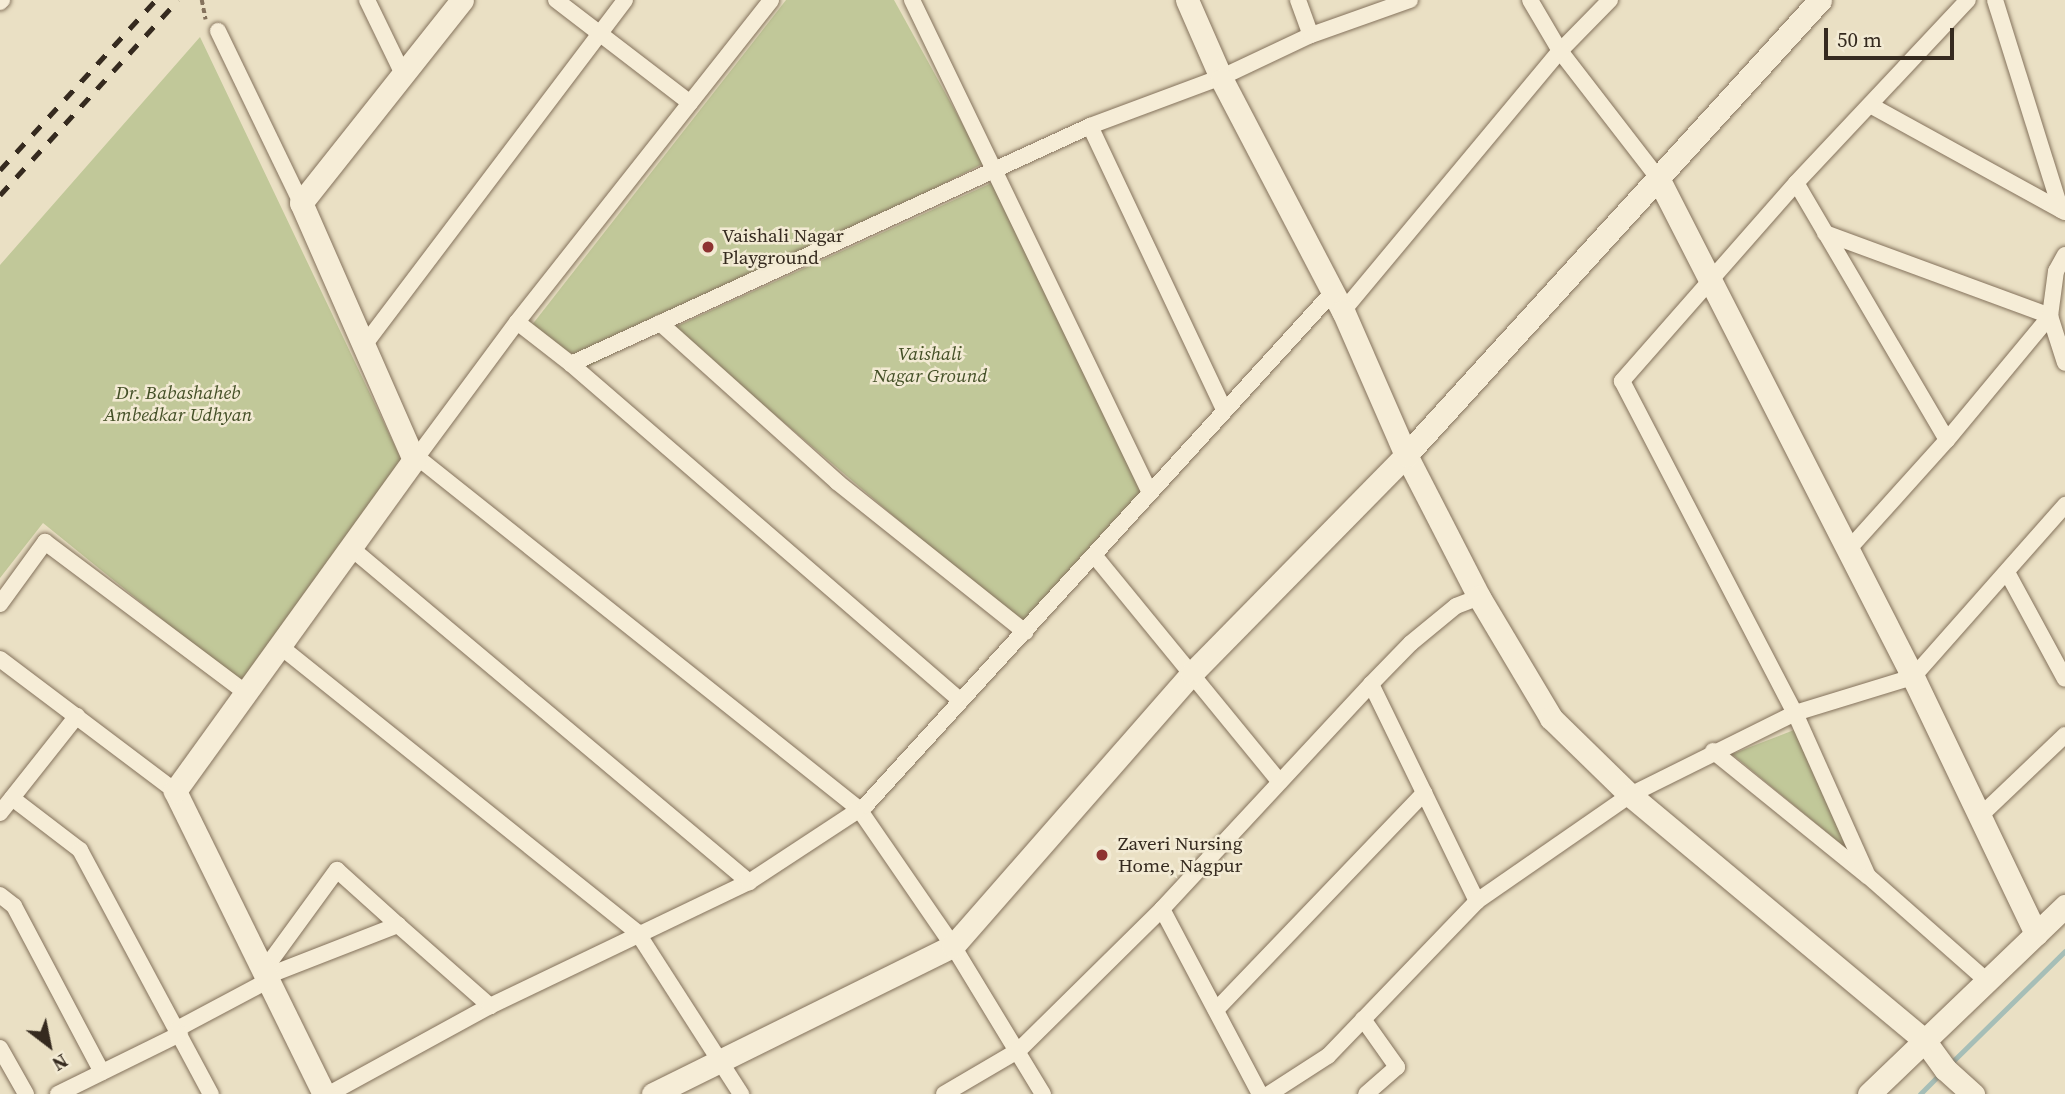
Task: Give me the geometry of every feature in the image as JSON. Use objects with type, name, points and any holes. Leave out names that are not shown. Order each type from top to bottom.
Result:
[{"type":"street","points":[[367,0],[403,74]]},
{"type":"street","points":[[301,202],[461,0]]},
{"type":"street","points":[[556,0],[690,103]]},
{"type":"street","points":[[362,348],[625,0]]},
{"type":"street","points":[[175,791],[517,322],[771,0]]},
{"type":"street","points":[[912,0],[997,169],[1150,493]]},
{"type":"street","points":[[1187,0],[1222,77],[1338,302],[1406,455],[1479,597],[1551,718],[1630,795],[1924,1040],[1945,1069],[1973,1094]]},
{"type":"street","points":[[1298,0],[1311,34]]},
{"type":"street","points":[[571,364],[1090,126],[1222,77],[1311,34],[1410,0]]},
{"type":"street","points":[[1530,0],[1560,51],[1658,178],[1913,677],[2036,934]]},
{"type":"street","points":[[329,1094],[491,1006],[637,933],[749,882],[859,809],[1025,632],[1224,411],[1338,302],[1560,51],[1610,0]]},
{"type":"street","points":[[655,1093],[953,946],[1192,673],[1406,455],[1820,0]]},
{"type":"street","points":[[1868,876],[1795,713],[1622,382],[1796,183],[1968,0]]},
{"type":"street","points":[[1995,0],[2063,211]]},
{"type":"street","points":[[218,31],[301,202],[362,348],[415,459],[859,809],[953,946],[1019,1050],[1043,1094]]},
{"type":"street","points":[[1870,104],[2063,211]]},
{"type":"street","points":[[1090,126],[1224,411]]},
{"type":"street","points":[[1796,183],[1947,440]]},
{"type":"street","points":[[1825,233],[2050,316]]},
{"type":"street","points":[[2065,255],[2056,271],[2050,316],[2065,363]]},
{"type":"street","points":[[1847,551],[1947,440],[2050,316]]},
{"type":"street","points":[[517,322],[571,364],[961,701]]},
{"type":"street","points":[[660,323],[837,482],[1025,632]]},
{"type":"street","points":[[1269,1094],[1328,1056],[1477,901],[1630,795],[1713,751],[1795,713],[1913,677],[2008,574],[2065,506]]},
{"type":"street","points":[[0,604],[45,542],[246,693]]},
{"type":"street","points":[[351,548],[749,882]]},
{"type":"street","points":[[1094,555],[1280,782]]},
{"type":"street","points":[[2008,574],[2065,679]]},
{"type":"street","points":[[944,1094],[1019,1050],[1162,909],[1371,684],[1438,620],[1456,606],[1479,597]]},
{"type":"street","points":[[281,647],[637,933],[741,1094]]},
{"type":"street","points":[[0,659],[175,791],[324,1094]]},
{"type":"street","points":[[1371,684],[1477,901]]},
{"type":"street","points":[[0,813],[77,716]]},
{"type":"street","points":[[1979,817],[2065,735]]},
{"type":"street","points":[[1713,751],[1868,876],[1987,981]]},
{"type":"street","points":[[1216,1010],[1424,793]]},
{"type":"street","points":[[12,799],[80,850],[208,1093]]},
{"type":"street","points":[[267,975],[337,870],[491,1006]]},
{"type":"street","points":[[0,895],[14,906],[102,1072]]},
{"type":"street","points":[[1869,1094],[2064,908]]},
{"type":"street","points":[[1162,909],[1260,1094]]},
{"type":"street","points":[[58,1094],[178,1032],[267,975],[398,925]]},
{"type":"street","points":[[1363,1019],[1397,1067],[1366,1094]]},
{"type":"street","points":[[0,1048],[26,1094]]},
{"type":"path","points":[[202,0],[202,13],[218,31]]},
{"type":"green space","name":"Vaishali Nagar Playground","points":[[786,0],[894,0],[984,163],[588,367],[528,330]]},
{"type":"green space","name":"Dr. Babashaheb Ambedkar Udhyan","points":[[200,37],[405,467],[243,685],[43,523],[0,578],[0,265]]},
{"type":"green space","name":"Vaishali Nagar Ground","points":[[996,181],[1148,493],[1025,628],[673,328]]},
{"type":"green space","points":[[1794,730],[1847,849],[1732,754]]},
{"type":"waterway","points":[[1950,1064],[2065,951]]},
{"type":"waterway","points":[[1920,1094],[1941,1073]]},
{"type":"railway","points":[[0,170],[156,0]]},
{"type":"railway","points":[[0,195],[178,0]]},
{"type":"place","name":"Vaishali Nagar Playground","points":[[708,247]]},
{"type":"place","name":"Zaveri Nursing Home, Nagpur","points":[[1102,855]]}]
